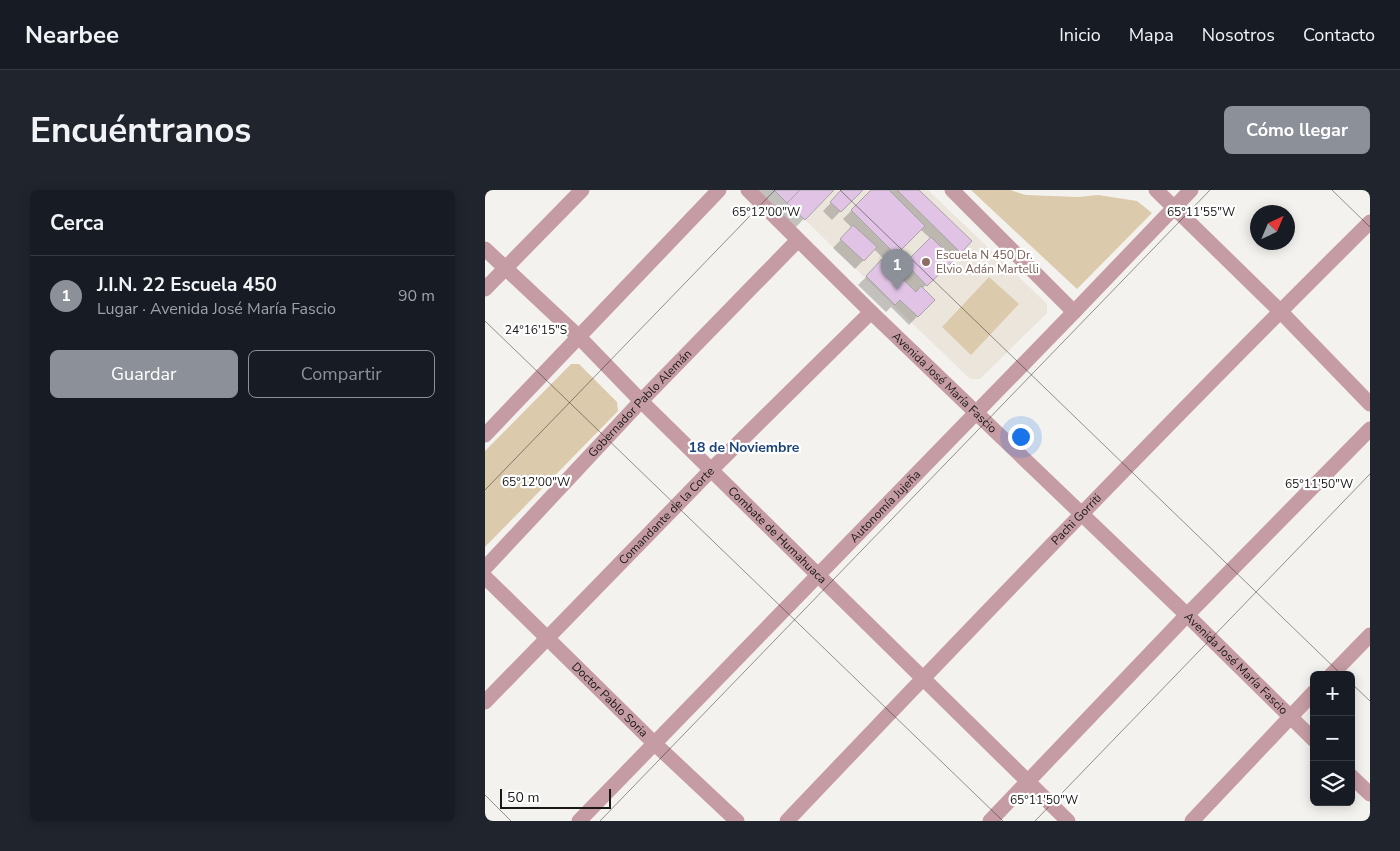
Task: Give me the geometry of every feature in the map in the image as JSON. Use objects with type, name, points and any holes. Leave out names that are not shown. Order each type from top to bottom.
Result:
[{"type":"street","points":[[485,289],[582,190]]},
{"type":"street","points":[[485,435],[719,190]]},
{"type":"street","name":"Avenida José María Fascio","points":[[748,190],[871,312],[1187,615],[1310,736]]},
{"type":"street","points":[[952,190],[1075,312]]},
{"type":"street","points":[[1156,190],[1280,311],[1370,404]]},
{"type":"street","name":"Autonomía Jujeña","points":[[579,821],[1075,312],[1191,190]]},
{"type":"street","name":"Pachi Gorriti","points":[[787,821],[923,678],[1280,311],[1370,222]]},
{"type":"street","name":"Gobernador Pablo Alemán","points":[[485,568],[641,401],[798,240]]},
{"type":"street","name":"Combate de Humahuaca","points":[[485,249],[579,337],[641,401],[1068,821]]},
{"type":"street","name":"Comandante de la Corte","points":[[485,702],[711,470],[871,312]]},
{"type":"street","points":[[990,821],[1187,615],[1370,429]]},
{"type":"street","name":"Doctor Pablo Soria","points":[[485,577],[655,744],[737,821]]},
{"type":"street","points":[[1335,671],[1370,635]]},
{"type":"street","points":[[1192,821],[1310,696]]},
{"type":"street","points":[[1355,780],[1370,794]]},
{"type":"shaded area","name":"Escuela N 450 Dr. Elvio Adán Martelli","points":[[834,190],[928,190],[1047,304],[1047,313],[980,379],[970,379],[805,220]]},
{"type":"shaded area","points":[[971,190],[1010,190],[1026,195],[1078,197],[1098,195],[1137,201],[1152,213],[1077,289]]},
{"type":"shaded area","points":[[989,277],[1019,304],[971,355],[942,327]]},
{"type":"shaded area","points":[[571,364],[579,364],[617,402],[618,411],[485,547],[485,451]]},
{"type":"building","points":[[774,190],[800,190],[787,203]]},
{"type":"building","points":[[800,190],[834,190],[805,220],[787,203]]},
{"type":"building","points":[[841,190],[863,190],[841,212],[830,202]]},
{"type":"building","points":[[871,190],[889,190],[925,226],[896,255],[851,210]]},
{"type":"building","points":[[897,190],[919,190],[972,241],[961,253]]},
{"type":"building","points":[[853,225],[877,247],[864,261],[840,239]]},
{"type":"building","points":[[931,237],[954,260],[927,286],[905,263]]},
{"type":"building","points":[[882,259],[916,292],[921,286],[935,300],[918,317],[900,300],[895,305],[866,276]]},
{"type":"place","name":"Escuela N 450 Dr. Elvio Adán Martelli","points":[[926,262]]},
{"type":"place","name":"J.I.N. 22 Escuela 450","points":[[897,290]]},
{"type":"district","name":"18 de Noviembre","points":[[744,447]]}]
